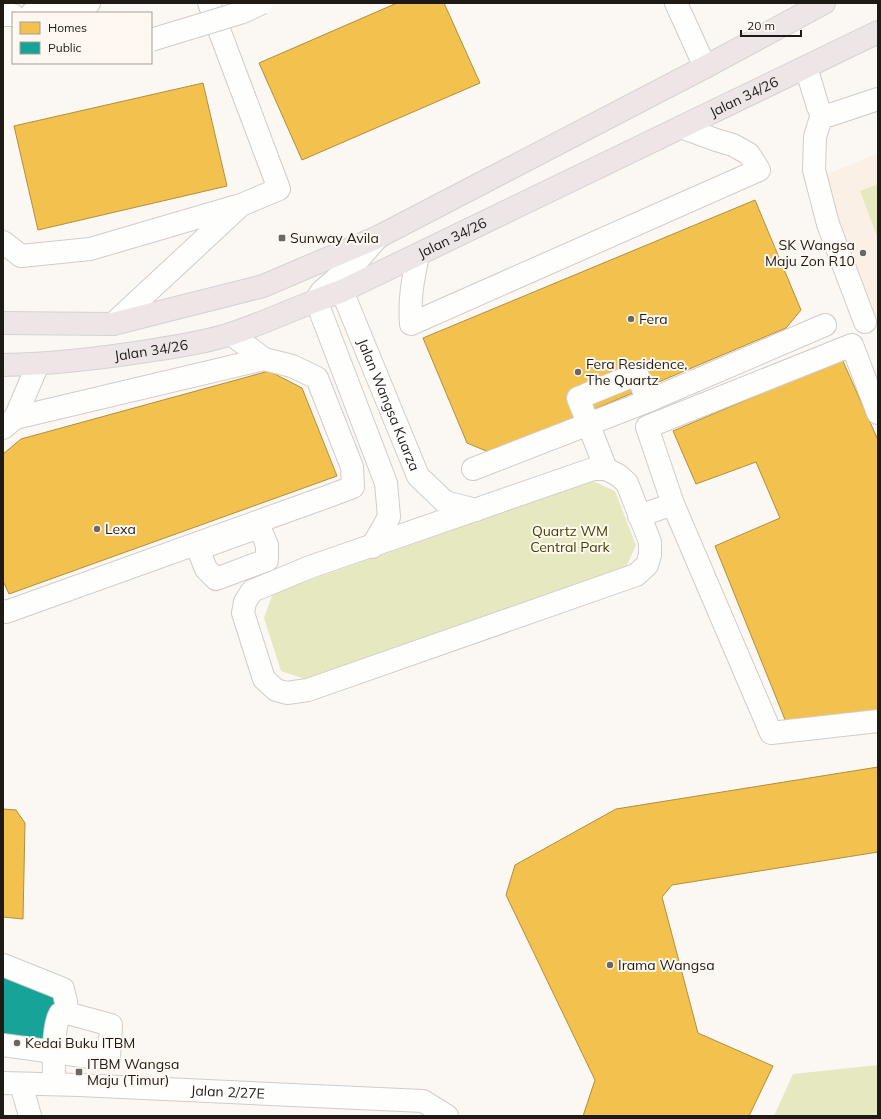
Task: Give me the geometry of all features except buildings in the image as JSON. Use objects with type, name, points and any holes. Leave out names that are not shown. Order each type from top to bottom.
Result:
[{"type":"main road","points":[[3,323],[113,324],[263,286],[378,237],[705,67],[824,3]]},
{"type":"main road","name":"Jalan 34/26","points":[[3,365],[38,364],[124,355],[193,344],[231,334],[342,291],[878,32]]},
{"type":"street","points":[[38,12],[89,3]]},
{"type":"street","points":[[3,242],[21,256],[90,249],[241,205],[279,189],[209,3]]},
{"type":"street","points":[[152,40],[243,12],[262,3]]},
{"type":"street","points":[[676,3],[705,67]]},
{"type":"street","points":[[806,67],[818,108],[822,114],[830,115],[878,99]]},
{"type":"street","points":[[822,114],[815,137],[814,170],[828,224],[865,322]]},
{"type":"street","points":[[418,255],[411,293],[411,324],[759,170],[749,154],[744,151],[733,145],[681,127]]},
{"type":"street","points":[[113,324],[241,205]]},
{"type":"street","points":[[372,547],[389,517],[386,483],[316,300],[327,287],[357,261],[378,237]]},
{"type":"street","name":"Jalan Wangsa Kuarza","points":[[342,291],[418,476],[445,502],[476,510]]},
{"type":"street","points":[[282,314],[308,316],[330,337]]},
{"type":"street","points":[[473,469],[648,401],[825,325]]},
{"type":"street","points":[[3,611],[6,612],[315,502],[353,487],[352,467],[317,378],[292,366],[264,359],[231,334]]},
{"type":"street","points":[[878,413],[852,345],[647,427],[673,504],[771,733],[878,721]]},
{"type":"street","points":[[9,423],[264,359]]},
{"type":"street","points":[[9,423],[38,364]]},
{"type":"street","points":[[606,469],[578,398],[637,374],[648,401]]},
{"type":"street","points":[[593,469],[606,469],[618,475],[627,483],[650,542],[650,554],[647,565],[636,575],[308,690],[287,693],[276,690],[264,679],[243,613],[245,602],[252,591],[310,567],[372,547],[476,510],[593,469]]},
{"type":"street","points":[[639,516],[673,504]]},
{"type":"street","points":[[243,569],[252,591]]},
{"type":"street","points":[[3,965],[63,990],[67,1013]]},
{"type":"street","points":[[3,1046],[54,1053],[104,1059],[109,1057],[111,1025],[67,1013],[60,1014],[56,1020],[54,1053],[54,1084]]},
{"type":"street","points":[[12,1084],[30,1116]]},
{"type":"street","name":"Jalan 2/27E","points":[[12,1084],[54,1084],[423,1101],[448,1116]]},
{"type":"shaded area","name":"SK Wangsa Maju Zon R10","points":[[878,153],[878,332],[820,177]]},
{"type":"green space","points":[[878,184],[878,239],[860,191]]},
{"type":"green space","name":"Quartz WM Central Park","points":[[593,481],[615,491],[636,545],[625,570],[308,680],[281,671],[264,618],[273,593]]},
{"type":"green space","points":[[878,1065],[878,1116],[774,1116],[793,1074]]},
{"type":"place","name":"Sunway Avila","points":[[282,238]]},
{"type":"place","name":"SK Wangsa Maju Zon R10","points":[[863,253]]},
{"type":"place","name":"Fera","points":[[631,319]]},
{"type":"place","name":"Fera Residence, The Quartz","points":[[578,372]]},
{"type":"place","name":"Lexa","points":[[97,529]]},
{"type":"place","name":"Irama Wangsa","points":[[610,965]]},
{"type":"place","name":"Kedai Buku ITBM","points":[[17,1043]]},
{"type":"place","name":"ITBM Wangsa Maju (Timur)","points":[[79,1072]]}]
